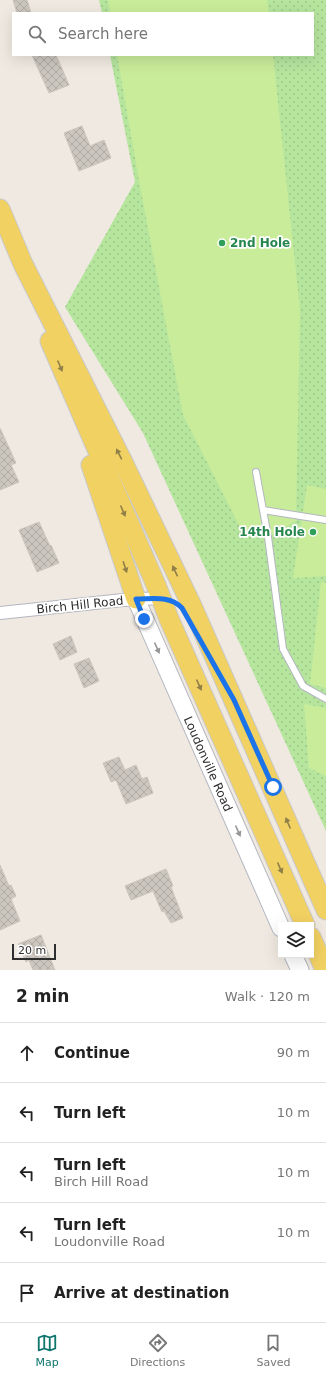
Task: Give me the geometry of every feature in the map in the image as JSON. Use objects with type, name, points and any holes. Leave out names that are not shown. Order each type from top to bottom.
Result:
[{"type":"main road","points":[[0,209],[23,264],[145,507],[234,700],[326,910]]},
{"type":"main road","points":[[23,264],[39,315],[73,396],[172,626],[304,922]]},
{"type":"main road","points":[[73,396],[89,457],[136,599]]},
{"type":"main road","points":[[161,598],[173,601],[182,608],[234,700]]},
{"type":"main road","name":"Loudonville Road","points":[[136,599],[278,922]]},
{"type":"main road","points":[[314,944],[326,970]]},
{"type":"main road","points":[[294,958],[300,970]]},
{"type":"street","name":"Birch Hill Road","points":[[0,613],[136,599],[161,598]]},
{"type":"lane","points":[[256,472],[268,537],[283,649],[302,686],[326,699]]},
{"type":"lane","points":[[263,510],[326,520]]},
{"type":"green space","points":[[99,0],[326,0],[326,831],[143,433],[65,307],[135,182],[110,56],[314,56],[314,12],[102,12]]},
{"type":"green space","points":[[108,0],[267,0],[269,12],[110,12]]},
{"type":"green space","name":"2nd Hole","points":[[117,56],[273,56],[300,310],[296,521],[268,537],[244,535],[183,415]]},
{"type":"green space","name":"14th Hole","points":[[307,485],[326,489],[326,576],[293,578]]},
{"type":"green space","points":[[321,582],[326,583],[326,688],[310,684]]},
{"type":"green space","points":[[304,704],[326,708],[326,776],[309,768]]},
{"type":"building","points":[[13,0],[27,0],[31,12],[17,12]]},
{"type":"building","points":[[32,56],[56,56],[69,85],[49,93]]},
{"type":"building","points":[[82,126],[90,146],[104,140],[111,158],[79,171],[64,133]]},
{"type":"building","points":[[0,428],[16,463],[11,465],[19,482],[0,490]]},
{"type":"building","points":[[39,522],[59,563],[37,572],[19,530]]},
{"type":"building","points":[[71,636],[77,652],[60,660],[53,644]]},
{"type":"building","points":[[89,658],[99,681],[84,688],[74,664]]},
{"type":"building","points":[[119,757],[125,770],[136,765],[142,779],[147,777],[153,793],[126,804],[116,780],[111,782],[103,763]]},
{"type":"building","points":[[0,865],[9,886],[11,885],[16,896],[11,899],[20,921],[0,930]]},
{"type":"building","points":[[166,869],[183,918],[171,923],[164,911],[162,912],[153,891],[131,900],[125,886]]},
{"type":"building","points":[[41,935],[55,970],[33,970],[29,960],[26,962],[18,944]]},
{"type":"place","name":"2nd Hole","points":[[222,243]]},
{"type":"place","name":"14th Hole","points":[[313,532]]},
{"type":"route","points":[[144,619],[136,599],[167,599],[173,601],[182,608],[234,700],[273,787]]}]
